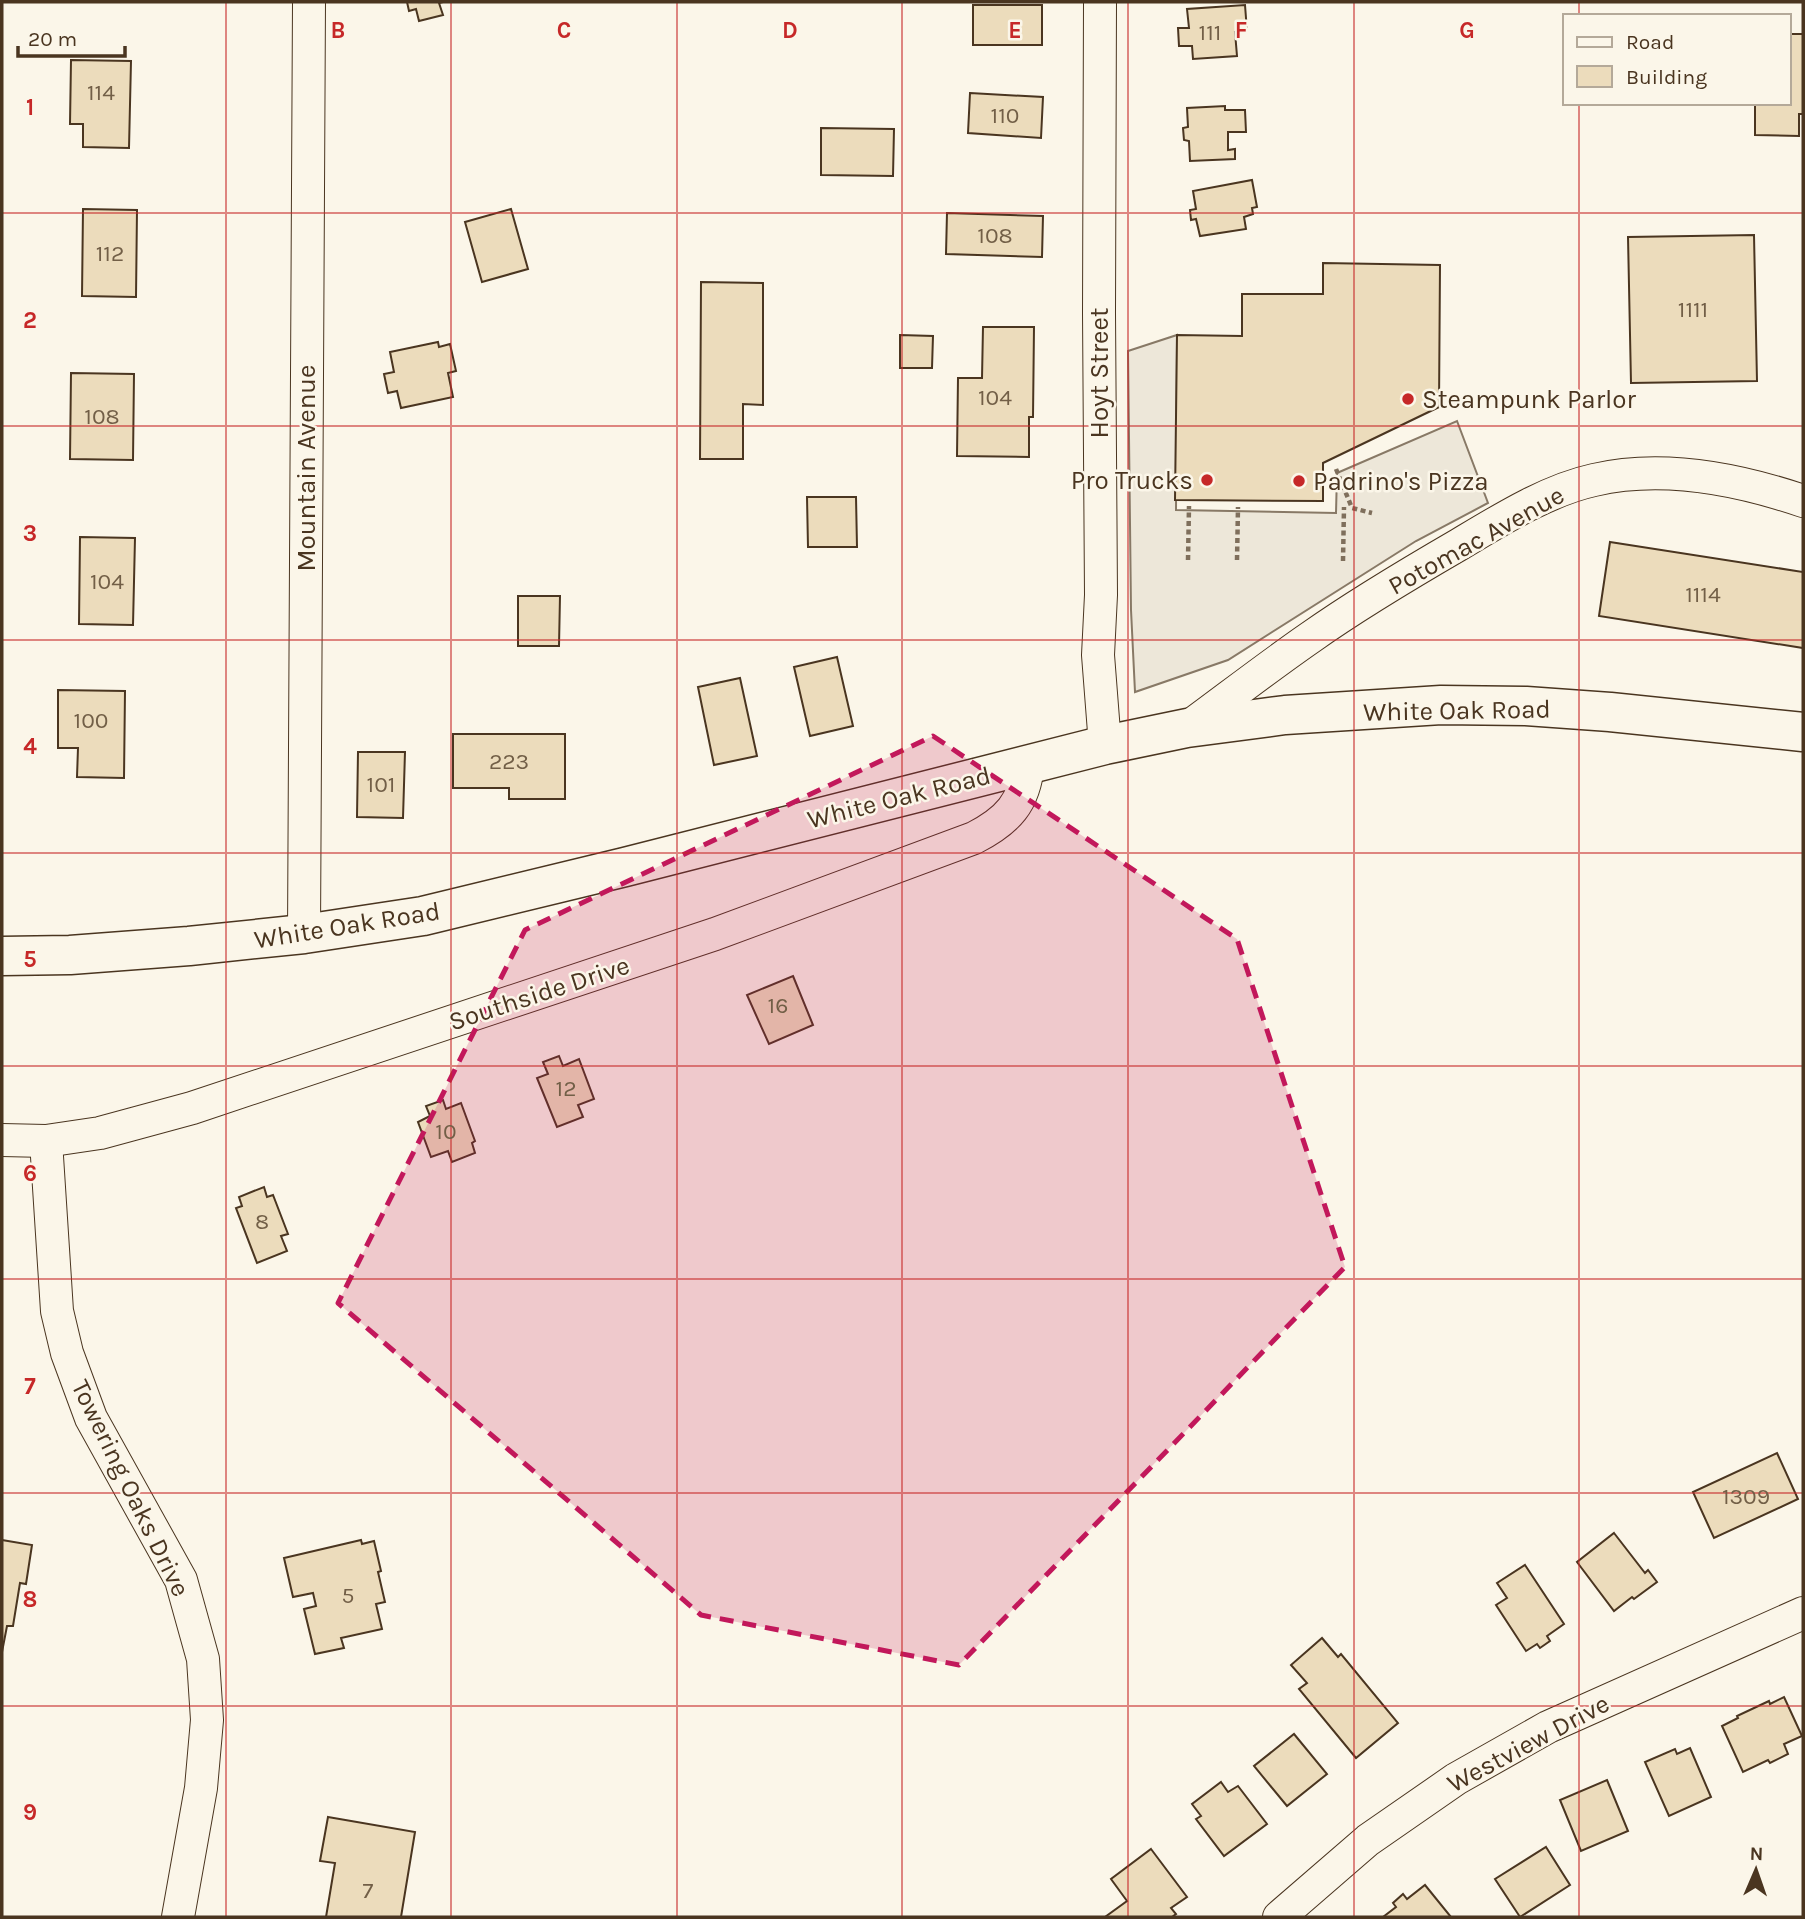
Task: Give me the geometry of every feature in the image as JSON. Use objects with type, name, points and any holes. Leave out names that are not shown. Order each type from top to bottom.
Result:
[{"type":"main road","name":"White Oak Road","points":[[2,956],[83,954],[188,946],[304,934],[422,916],[1105,745],[1187,728],[1285,715],[1441,705],[1526,706],[1803,732]]},
{"type":"street","name":"Mountain Avenue","points":[[304,934],[309,2]]},
{"type":"street","name":"Hoyt Street","points":[[1100,2],[1101,595],[1098,655],[1105,745]]},
{"type":"street","name":"Potomac Avenue","points":[[1187,728],[1324,628],[1492,526],[1566,489],[1593,480],[1657,474],[1695,476],[1739,483],[1803,501]]},
{"type":"street","name":"Southside Drive","points":[[2,1140],[46,1141],[100,1133],[192,1108],[715,934],[974,838],[996,827],[1011,812],[1021,794],[1028,764]]},
{"type":"street","name":"Towering Oaks Drive","points":[[46,1141],[57,1311],[67,1353],[91,1418],[181,1580],[203,1659],[207,1720],[201,1788],[178,1917]]},
{"type":"street","name":"Westview Drive","points":[[1279,1917],[1368,1840],[1456,1779],[1548,1727],[1803,1613]]},
{"type":"path","points":[[1336,469],[1352,508],[1372,513]]},
{"type":"path","points":[[1188,560],[1189,506]]},
{"type":"path","points":[[1237,560],[1238,506]]},
{"type":"path","points":[[1343,561],[1344,507]]},
{"type":"highlighted area","points":[[933,736],[1237,939],[1345,1267],[959,1665],[701,1615],[338,1303],[525,930]]},
{"type":"shaded area","points":[[1177,335],[1176,510],[1336,513],[1337,473],[1457,421],[1488,503],[1416,541],[1228,660],[1135,692],[1131,610],[1128,351]]},
{"type":"building","points":[[407,2],[443,2],[439,3],[443,15],[419,21],[416,9],[409,11]]},
{"type":"building","points":[[973,5],[1042,5],[1042,45],[973,45]]},
{"type":"building","points":[[1245,5],[1247,31],[1235,32],[1237,56],[1193,59],[1192,46],[1179,46],[1178,28],[1189,28],[1187,9]]},
{"type":"building","points":[[1791,34],[1803,34],[1803,114],[1799,114],[1799,136],[1755,135],[1755,105],[1791,105]]},
{"type":"building","points":[[71,60],[131,61],[129,148],[83,147],[83,124],[70,124]]},
{"type":"building","points":[[970,93],[1043,97],[1041,138],[968,133]]},
{"type":"building","points":[[1225,106],[1225,110],[1245,110],[1246,132],[1228,132],[1228,150],[1235,149],[1235,159],[1190,161],[1189,141],[1184,140],[1183,128],[1188,127],[1187,108]]},
{"type":"building","points":[[821,128],[894,129],[893,176],[821,175]]},
{"type":"building","points":[[1252,180],[1257,207],[1252,208],[1253,214],[1244,217],[1246,229],[1200,236],[1196,219],[1191,220],[1190,210],[1196,209],[1193,191]]},
{"type":"building","points":[[83,209],[137,210],[136,297],[82,296]]},
{"type":"building","points":[[511,209],[528,269],[482,282],[465,222]]},
{"type":"building","points":[[947,213],[1043,216],[1042,257],[946,254]]},
{"type":"building","points":[[1754,235],[1757,381],[1631,383],[1628,237]]},
{"type":"building","points":[[1323,263],[1440,265],[1439,407],[1323,463],[1323,501],[1175,500],[1177,335],[1242,336],[1242,294],[1323,294]]},
{"type":"building","points":[[701,282],[763,283],[763,405],[743,404],[743,459],[700,459]]},
{"type":"building","points":[[983,327],[1034,327],[1033,417],[1029,417],[1029,457],[957,456],[958,378],[982,378]]},
{"type":"building","points":[[900,335],[933,336],[932,368],[900,368]]},
{"type":"building","points":[[438,342],[439,347],[450,344],[456,371],[448,373],[453,397],[401,408],[397,391],[388,393],[384,374],[394,372],[390,352]]},
{"type":"building","points":[[71,373],[134,374],[133,460],[70,459]]},
{"type":"building","points":[[807,497],[856,497],[857,547],[808,547]]},
{"type":"building","points":[[80,537],[135,538],[133,625],[79,624]]},
{"type":"building","points":[[1610,542],[1803,572],[1803,648],[1599,616]]},
{"type":"building","points":[[518,596],[560,596],[559,646],[518,646]]},
{"type":"building","points":[[837,657],[853,726],[810,736],[794,667]]},
{"type":"building","points":[[740,678],[757,756],[714,765],[698,687]]},
{"type":"building","points":[[58,690],[125,691],[124,778],[77,777],[78,748],[58,748]]},
{"type":"building","points":[[453,734],[565,734],[565,799],[509,799],[509,788],[453,788]]},
{"type":"building","points":[[358,752],[405,752],[403,818],[357,817]]},
{"type":"building","points":[[793,976],[813,1025],[769,1044],[747,995]]},
{"type":"building","points":[[559,1056],[563,1066],[579,1059],[594,1099],[578,1105],[583,1117],[557,1127],[537,1078],[548,1074],[543,1062]]},
{"type":"building","points":[[443,1100],[446,1109],[461,1103],[475,1141],[472,1143],[475,1153],[452,1162],[448,1151],[431,1157],[418,1122],[430,1116],[426,1106]]},
{"type":"building","points":[[264,1187],[267,1197],[273,1195],[288,1234],[281,1236],[287,1251],[257,1263],[236,1208],[242,1206],[239,1197]]},
{"type":"building","points":[[1777,1453],[1798,1499],[1714,1538],[1693,1492]]},
{"type":"building","points":[[1614,1533],[1645,1573],[1648,1570],[1657,1582],[1614,1611],[1577,1562]]},
{"type":"building","points":[[2,1540],[32,1545],[26,1584],[20,1583],[13,1626],[7,1626],[2,1652]]},
{"type":"building","points":[[361,1540],[362,1544],[374,1541],[385,1602],[376,1604],[382,1629],[341,1638],[344,1648],[315,1654],[304,1609],[316,1606],[313,1593],[293,1597],[284,1558]]},
{"type":"building","points":[[1525,1565],[1564,1624],[1547,1636],[1550,1641],[1540,1648],[1537,1644],[1526,1651],[1496,1605],[1507,1598],[1497,1583]]},
{"type":"building","points":[[1322,1638],[1338,1657],[1341,1654],[1398,1723],[1356,1758],[1299,1689],[1307,1683],[1291,1665]]},
{"type":"building","points":[[1784,1697],[1802,1736],[1784,1744],[1788,1754],[1743,1772],[1722,1726],[1769,1701],[1770,1704]]},
{"type":"building","points":[[1294,1734],[1327,1774],[1287,1806],[1254,1766]]},
{"type":"building","points":[[1690,1748],[1711,1797],[1669,1816],[1645,1762],[1675,1749],[1677,1754]]},
{"type":"building","points":[[1607,1780],[1628,1831],[1581,1851],[1560,1800]]},
{"type":"building","points":[[1221,1782],[1228,1792],[1238,1786],[1267,1824],[1224,1856],[1196,1819],[1201,1816],[1192,1804]]},
{"type":"building","points":[[328,1817],[415,1832],[401,1917],[326,1917],[335,1863],[320,1861]]},
{"type":"building","points":[[1546,1847],[1570,1885],[1520,1917],[1495,1879]]},
{"type":"building","points":[[1151,1849],[1187,1897],[1171,1908],[1176,1914],[1172,1917],[1105,1917],[1127,1901],[1111,1879]]},
{"type":"building","points":[[1425,1885],[1451,1917],[1383,1917],[1396,1907],[1393,1903],[1403,1894],[1407,1899]]},
{"type":"place","name":"Steampunk Parlor","points":[[1408,399]]},
{"type":"place","name":"Pro Trucks","points":[[1207,480]]},
{"type":"place","name":"Padrino's Pizza","points":[[1299,481]]}]
